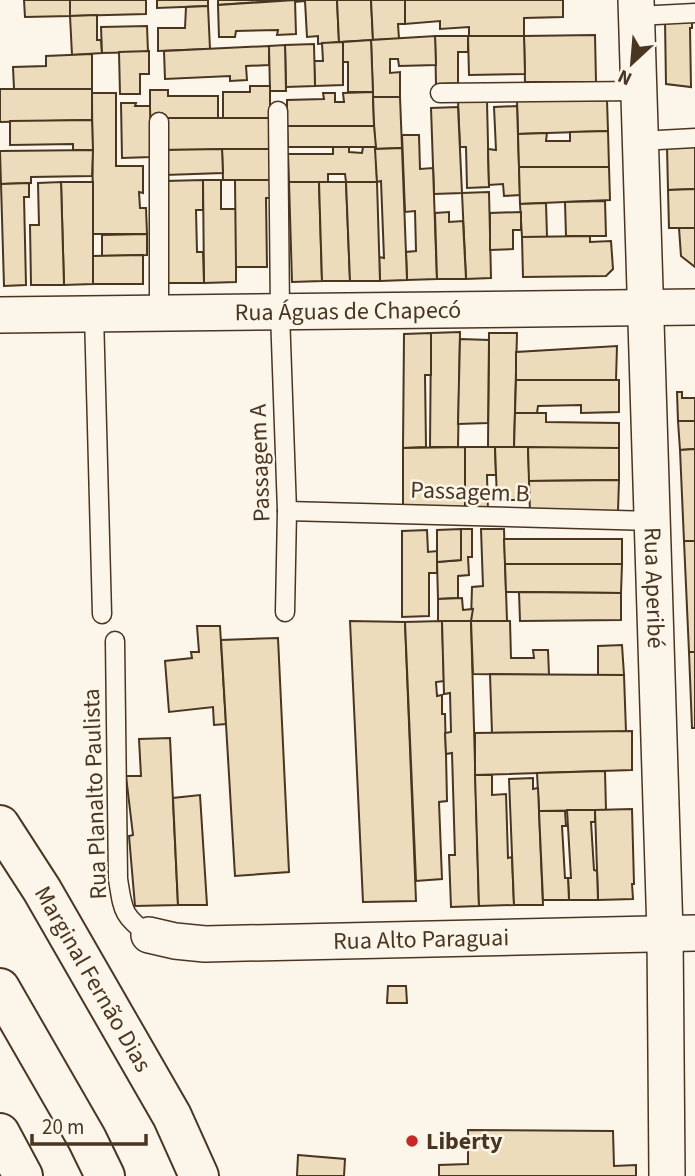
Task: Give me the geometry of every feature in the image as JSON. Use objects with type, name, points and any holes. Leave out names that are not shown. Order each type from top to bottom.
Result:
[{"type":"highway","name":"Marginal Fernão Dias","points":[[0,825],[42,890],[172,1116],[199,1176]]},
{"type":"highway","points":[[0,989],[87,1139],[105,1176]]},
{"type":"highway","points":[[0,1133],[23,1176]]},
{"type":"street","name":"Rua Aperibé","points":[[636,8],[652,521],[680,933],[667,1176]]},
{"type":"street","name":"Rua Águas de Chapecó","points":[[0,315],[695,307]]},
{"type":"street","name":"Rua Alto Paraguai","points":[[149,935],[205,944],[680,933]]},
{"type":"lane","points":[[636,8],[695,13]]},
{"type":"lane","points":[[440,93],[639,90]]},
{"type":"lane","name":"Passagem A","points":[[278,111],[280,313],[287,511],[285,612]]},
{"type":"lane","points":[[159,122],[159,314]]},
{"type":"lane","points":[[640,141],[695,138]]},
{"type":"lane","points":[[94,314],[102,614]]},
{"type":"lane","name":"Passagem B","points":[[287,511],[652,521]]},
{"type":"lane","name":"Rua Planalto Paulista","points":[[115,641],[118,879],[122,908],[135,925],[149,935]]},
{"type":"building","points":[[24,0],[70,0],[70,16],[25,17]]},
{"type":"building","points":[[70,0],[146,0],[146,14],[70,16]]},
{"type":"building","points":[[157,0],[208,0],[208,6],[157,8]]},
{"type":"building","points":[[218,0],[289,0],[218,5]]},
{"type":"building","points":[[295,0],[337,0],[339,42],[318,44],[318,36],[307,37],[305,1]]},
{"type":"building","points":[[295,0],[296,34],[277,35],[278,30],[236,31],[235,37],[219,37],[218,5]]},
{"type":"building","points":[[337,0],[371,0],[373,40],[339,42]]},
{"type":"building","points":[[371,0],[405,0],[405,24],[398,24],[399,39],[373,40]]},
{"type":"building","points":[[405,0],[563,0],[563,17],[524,18],[524,36],[469,36],[469,27],[440,29],[440,21],[405,24]]},
{"type":"building","points":[[208,6],[210,49],[158,51],[158,28],[185,28],[186,7]]},
{"type":"building","points":[[97,15],[97,40],[101,40],[102,53],[72,55],[70,16]]},
{"type":"building","points":[[692,20],[691,87],[666,84],[665,21]]},
{"type":"building","points":[[147,26],[148,52],[102,53],[101,27]]},
{"type":"building","points":[[595,35],[596,82],[525,82],[524,36]]},
{"type":"building","points":[[435,36],[468,36],[468,52],[458,52],[458,83],[436,84]]},
{"type":"building","points":[[435,36],[436,65],[399,66],[398,59],[390,59],[390,73],[400,72],[400,97],[373,97],[371,40]]},
{"type":"building","points":[[468,36],[524,36],[525,74],[469,75]]},
{"type":"building","points":[[371,40],[373,92],[348,92],[348,62],[343,62],[343,42]]},
{"type":"building","points":[[343,42],[343,85],[315,86],[314,61],[323,61],[322,43]]},
{"type":"building","points":[[314,44],[315,86],[286,87],[285,45]]},
{"type":"building","points":[[285,45],[286,91],[270,91],[269,46]]},
{"type":"building","points":[[269,46],[269,65],[246,66],[247,80],[230,81],[230,76],[165,79],[164,51]]},
{"type":"building","points":[[149,51],[149,74],[140,74],[140,94],[120,94],[119,52]]},
{"type":"building","points":[[92,54],[92,89],[14,89],[13,67],[46,66],[46,56]]},
{"type":"building","points":[[250,86],[270,86],[270,118],[223,118],[223,92],[250,92]]},
{"type":"building","points":[[0,89],[92,89],[92,120],[0,122]]},
{"type":"building","points":[[150,90],[168,90],[168,96],[218,96],[218,118],[150,118]]},
{"type":"building","points":[[373,92],[374,126],[287,126],[287,100],[324,99],[323,93],[335,93],[335,102],[344,102],[343,93]]},
{"type":"building","points":[[92,93],[116,93],[116,166],[143,166],[143,193],[139,192],[140,208],[146,208],[147,234],[93,234]]},
{"type":"building","points":[[373,97],[400,97],[402,148],[375,149]]},
{"type":"building","points":[[607,100],[608,131],[518,134],[517,101]]},
{"type":"building","points":[[458,101],[487,101],[489,187],[467,188],[466,147],[460,147]]},
{"type":"building","points":[[121,103],[150,106],[151,157],[122,158]]},
{"type":"building","points":[[517,106],[520,195],[504,196],[503,184],[489,185],[488,149],[496,150],[494,107]]},
{"type":"building","points":[[458,107],[462,193],[434,194],[431,108]]},
{"type":"building","points":[[163,118],[270,118],[270,149],[164,150]]},
{"type":"building","points":[[92,120],[93,150],[73,150],[73,144],[10,145],[10,121]]},
{"type":"building","points":[[287,126],[374,126],[376,147],[288,147]]},
{"type":"building","points":[[608,131],[609,167],[519,167],[518,134],[547,133],[546,141],[570,141],[570,132]]},
{"type":"building","points":[[402,135],[419,135],[420,169],[433,168],[437,279],[407,280],[406,252],[416,251],[415,211],[405,212]]},
{"type":"building","points":[[695,146],[695,189],[668,190],[667,147]]},
{"type":"building","points":[[333,147],[349,147],[349,152],[362,153],[363,147],[376,147],[377,182],[346,182],[345,174],[328,174],[328,182],[289,182],[288,154],[333,154]]},
{"type":"building","points":[[402,148],[407,280],[380,281],[379,257],[384,258],[381,181],[377,182],[375,149]]},
{"type":"building","points":[[222,149],[270,149],[271,180],[223,180]]},
{"type":"building","points":[[222,149],[223,173],[165,175],[164,150]]},
{"type":"building","points":[[93,150],[92,176],[31,177],[31,183],[1,184],[0,151]]},
{"type":"building","points":[[519,167],[609,167],[610,200],[520,204]]},
{"type":"building","points":[[203,180],[221,180],[221,209],[236,209],[236,282],[204,283]]},
{"type":"building","points":[[203,180],[203,210],[196,210],[197,252],[203,252],[204,283],[168,283],[165,181]]},
{"type":"building","points":[[235,180],[271,180],[271,198],[266,198],[267,267],[236,267]]},
{"type":"building","points":[[61,182],[93,182],[93,284],[64,285]]},
{"type":"building","points":[[61,182],[64,285],[31,285],[30,225],[39,225],[38,183]]},
{"type":"building","points":[[289,182],[319,182],[322,281],[292,282]]},
{"type":"building","points":[[319,182],[346,182],[350,281],[322,281]]},
{"type":"building","points":[[346,182],[377,182],[380,281],[350,281]]},
{"type":"building","points":[[29,183],[29,197],[24,197],[26,285],[4,286],[1,184]]},
{"type":"building","points":[[695,189],[695,228],[669,228],[668,190]]},
{"type":"building","points":[[489,192],[491,278],[466,279],[462,193]]},
{"type":"building","points":[[605,201],[606,236],[566,236],[565,202]]},
{"type":"building","points":[[546,203],[547,237],[522,237],[520,204]]},
{"type":"building","points":[[449,212],[449,222],[463,221],[466,279],[437,279],[435,213]]},
{"type":"building","points":[[521,212],[521,230],[513,230],[513,249],[490,250],[490,213]]},
{"type":"building","points":[[679,228],[695,228],[695,267],[681,256]]},
{"type":"building","points":[[147,234],[147,255],[102,256],[102,235]]},
{"type":"building","points":[[590,236],[590,242],[611,241],[613,269],[606,276],[523,277],[522,237]]},
{"type":"building","points":[[143,255],[143,284],[93,284],[93,256]]},
{"type":"building","points":[[460,332],[458,447],[430,447],[431,333]]},
{"type":"building","points":[[431,333],[431,375],[425,375],[426,447],[403,448],[404,334]]},
{"type":"building","points":[[489,333],[517,333],[514,448],[488,447]]},
{"type":"building","points":[[460,339],[489,340],[488,423],[458,424]]},
{"type":"building","points":[[617,346],[616,380],[516,380],[516,352]]},
{"type":"building","points":[[516,380],[619,380],[619,412],[581,413],[581,405],[538,406],[537,413],[515,413]]},
{"type":"building","points":[[677,392],[682,392],[682,398],[695,398],[695,421],[678,421]]},
{"type":"building","points":[[515,413],[546,413],[546,422],[619,423],[619,448],[514,448]]},
{"type":"building","points":[[678,421],[695,421],[695,449],[680,450]]},
{"type":"building","points":[[465,447],[465,512],[403,513],[403,448]]},
{"type":"building","points":[[465,447],[495,447],[496,475],[487,475],[488,512],[465,512]]},
{"type":"building","points":[[495,447],[528,447],[530,500],[497,500]]},
{"type":"building","points":[[528,447],[619,448],[619,480],[529,481]]},
{"type":"building","points":[[695,449],[695,541],[684,541],[680,450]]},
{"type":"building","points":[[619,480],[618,511],[530,512],[529,481]]},
{"type":"building","points":[[461,529],[472,529],[472,557],[468,557],[469,575],[458,576],[458,598],[438,599],[437,562],[461,560]]},
{"type":"building","points":[[461,529],[461,560],[437,562],[437,530]]},
{"type":"building","points":[[481,529],[504,529],[507,621],[471,621],[472,587],[483,586]]},
{"type":"building","points":[[427,530],[428,552],[437,551],[437,573],[429,573],[429,616],[402,617],[402,531]]},
{"type":"building","points":[[504,539],[622,539],[622,564],[505,564]]},
{"type":"building","points":[[684,541],[695,541],[695,652],[689,652]]},
{"type":"building","points":[[505,564],[622,564],[621,593],[506,592]]},
{"type":"building","points":[[519,592],[621,593],[621,620],[520,621]]},
{"type":"building","points":[[462,598],[463,610],[473,609],[471,621],[438,621],[438,599]]},
{"type":"building","points":[[350,621],[405,622],[416,901],[363,902]]},
{"type":"building","points":[[442,621],[444,681],[436,682],[437,696],[442,695],[442,714],[445,714],[447,801],[439,802],[442,879],[416,881],[405,622]]},
{"type":"building","points":[[442,621],[471,621],[479,906],[451,907],[449,855],[455,855],[452,753],[446,754],[445,733],[451,732],[450,693],[444,694]]},
{"type":"building","points":[[471,621],[510,621],[511,658],[534,658],[533,650],[548,650],[549,675],[473,674]]},
{"type":"building","points":[[197,626],[220,626],[226,724],[214,725],[213,707],[169,712],[165,661],[192,658],[191,652],[199,652]]},
{"type":"building","points":[[278,638],[289,872],[235,876],[221,640]]},
{"type":"building","points":[[622,645],[624,675],[598,675],[598,646]]},
{"type":"building","points":[[689,652],[695,652],[695,728],[692,728]]},
{"type":"building","points":[[490,674],[624,675],[626,732],[492,733]]},
{"type":"building","points":[[632,731],[632,770],[475,775],[475,733]]},
{"type":"building","points":[[170,738],[178,905],[135,906],[129,836],[133,835],[126,776],[141,776],[139,739]]},
{"type":"building","points":[[605,771],[606,810],[539,811],[537,773]]},
{"type":"building","points":[[475,775],[492,775],[492,795],[506,794],[508,858],[512,857],[514,905],[479,906]]},
{"type":"building","points":[[533,778],[533,789],[538,788],[543,905],[514,905],[509,779]]},
{"type":"building","points":[[200,795],[207,905],[178,905],[173,798]]},
{"type":"building","points":[[632,809],[633,899],[598,900],[595,810]]},
{"type":"building","points":[[567,810],[595,810],[595,822],[591,822],[598,900],[569,900],[568,878],[571,878]]},
{"type":"building","points":[[539,811],[565,811],[566,826],[562,826],[569,900],[543,900]]},
{"type":"building","points":[[388,986],[406,986],[407,1003],[387,1003]]},
{"type":"building","points":[[468,1130],[613,1131],[614,1166],[636,1165],[636,1176],[439,1176],[439,1165],[468,1164]]},
{"type":"building","points":[[298,1155],[345,1159],[344,1176],[297,1176]]},
{"type":"place","name":"Liberty","points":[[412,1141]]}]
